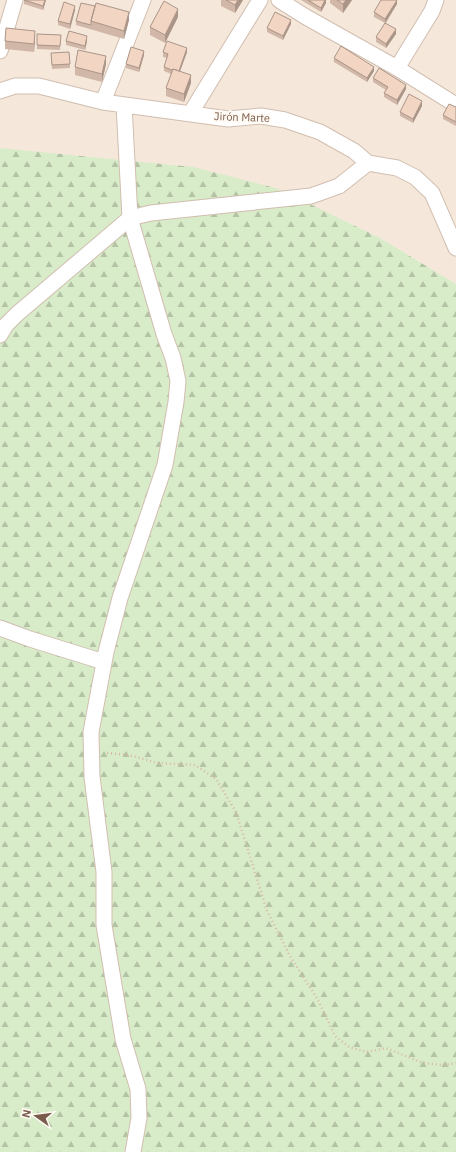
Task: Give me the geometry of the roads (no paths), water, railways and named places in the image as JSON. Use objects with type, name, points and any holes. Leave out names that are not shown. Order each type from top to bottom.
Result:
[{"type":"street","points":[[0,51],[15,0]]},
{"type":"street","points":[[103,102],[143,0]]},
{"type":"street","points":[[190,114],[260,0]]},
{"type":"street","points":[[279,0],[306,17],[397,68],[456,105]]},
{"type":"street","points":[[397,68],[432,11],[436,0]]},
{"type":"street","name":"Jirón Marte","points":[[0,91],[15,86],[38,86],[103,102],[190,114],[228,119],[261,116],[285,120],[320,132],[354,151],[368,163],[397,168],[415,177],[432,194],[456,248]]},
{"type":"street","points":[[124,104],[130,218],[164,334],[173,358],[178,381],[176,402],[165,465],[120,598],[104,662],[91,732],[90,751],[92,778],[104,872],[104,925],[123,1039],[138,1089],[139,1118],[134,1152]]},
{"type":"street","points":[[0,335],[6,325],[16,314],[130,218],[151,213],[310,196],[339,186],[368,163]]},
{"type":"street","points":[[0,628],[104,662]]}]
